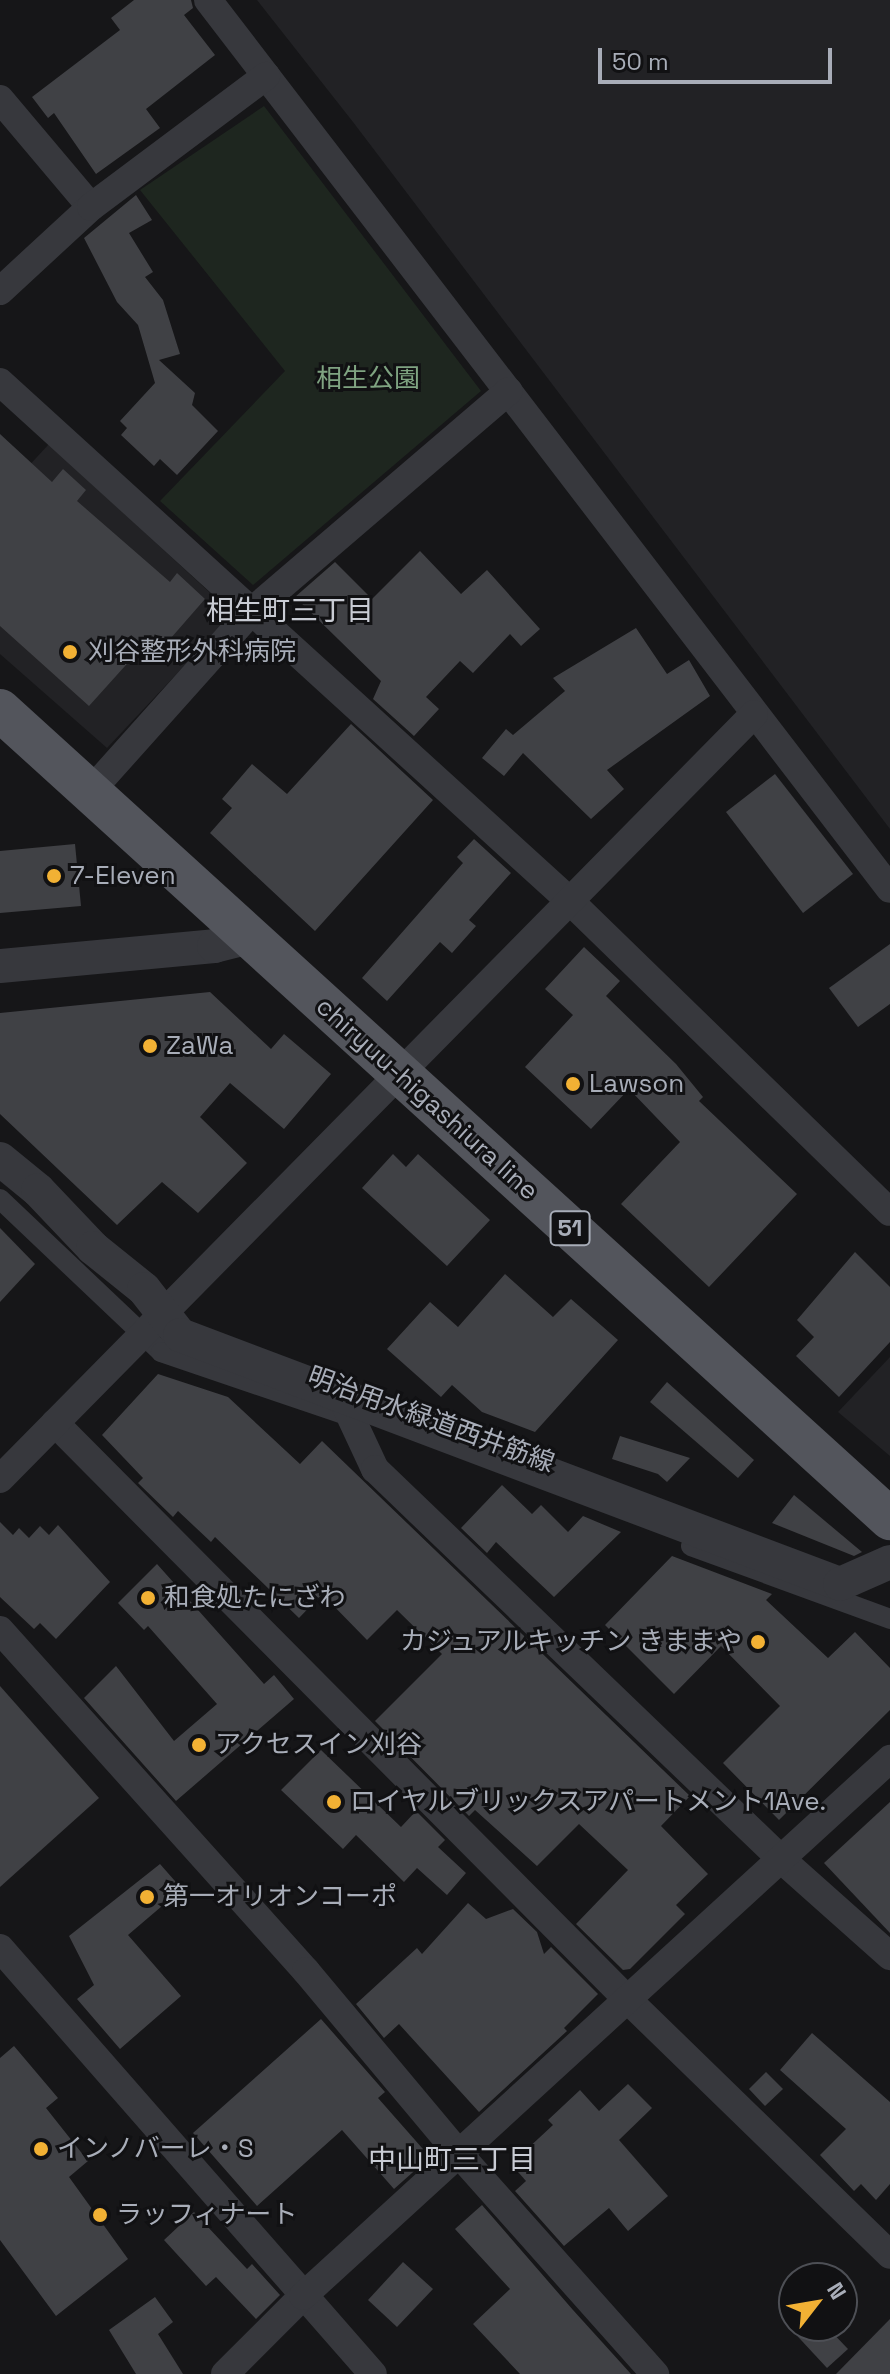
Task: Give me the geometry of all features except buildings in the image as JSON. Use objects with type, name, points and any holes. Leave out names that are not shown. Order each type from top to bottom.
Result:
[{"type":"main road","name":"chiryuu-higashiura line","points":[[0,710],[890,1519]]},
{"type":"street","points":[[208,0],[890,889]]},
{"type":"street","points":[[0,291],[91,207],[266,76]]},
{"type":"street","points":[[0,99],[91,207]]},
{"type":"street","points":[[0,382],[572,903],[890,1212]]},
{"type":"street","points":[[89,793],[252,611],[509,391]]},
{"type":"street","points":[[0,1479],[572,903],[754,714]]},
{"type":"street","points":[[0,966],[214,946],[249,937]]},
{"type":"street","points":[[0,1159],[38,1190],[93,1248],[144,1289],[153,1325]]},
{"type":"street","points":[[0,1199],[153,1325],[345,1405],[840,1584],[890,1562]]},
{"type":"street","points":[[345,1405],[375,1469],[781,1859],[890,1956]]},
{"type":"street","name":"明治用水緑道西井筋線","points":[[345,1405],[890,1619]]},
{"type":"street","points":[[55,1423],[629,2001],[890,2255]]},
{"type":"street","points":[[0,1630],[306,1971],[459,2154],[655,2374]]},
{"type":"street","points":[[225,2374],[303,2296],[890,1759]]},
{"type":"street","points":[[0,1948],[373,2374]]},
{"type":"shaded area","points":[[257,0],[890,0],[890,829],[353,122]]},
{"type":"shaded area","name":"刈谷整形外科病院","points":[[49,444],[233,614],[107,748],[0,654],[0,497]]},
{"type":"shaded area","points":[[890,1357],[890,1456],[838,1412]]},
{"type":"green space","name":"相生公園","points":[[264,106],[481,391],[253,585],[160,501],[285,371],[140,190]]},
{"type":"place","name":"刈谷整形外科病院","points":[[70,652]]},
{"type":"place","name":"7-Eleven","points":[[54,876]]},
{"type":"place","name":"ZaWa","points":[[150,1046]]},
{"type":"place","name":"Lawson","points":[[573,1084]]},
{"type":"place","name":"和食処たにざわ","points":[[148,1598]]},
{"type":"place","name":"カジュアルキッチン きままや","points":[[758,1642]]},
{"type":"place","name":"アクセスイン刈谷","points":[[199,1745]]},
{"type":"place","name":"ロイヤルブリックスアパートメント1Ave.","points":[[334,1802]]},
{"type":"place","name":"第一オリオンコーポ","points":[[147,1897]]},
{"type":"place","name":"インノバーレ・S","points":[[41,2149]]},
{"type":"place","name":"ラッフィナート","points":[[100,2215]]},
{"type":"district","name":"相生町三丁目","points":[[290,610]]},
{"type":"district","name":"中山町三丁目","points":[[452,2159]]}]
